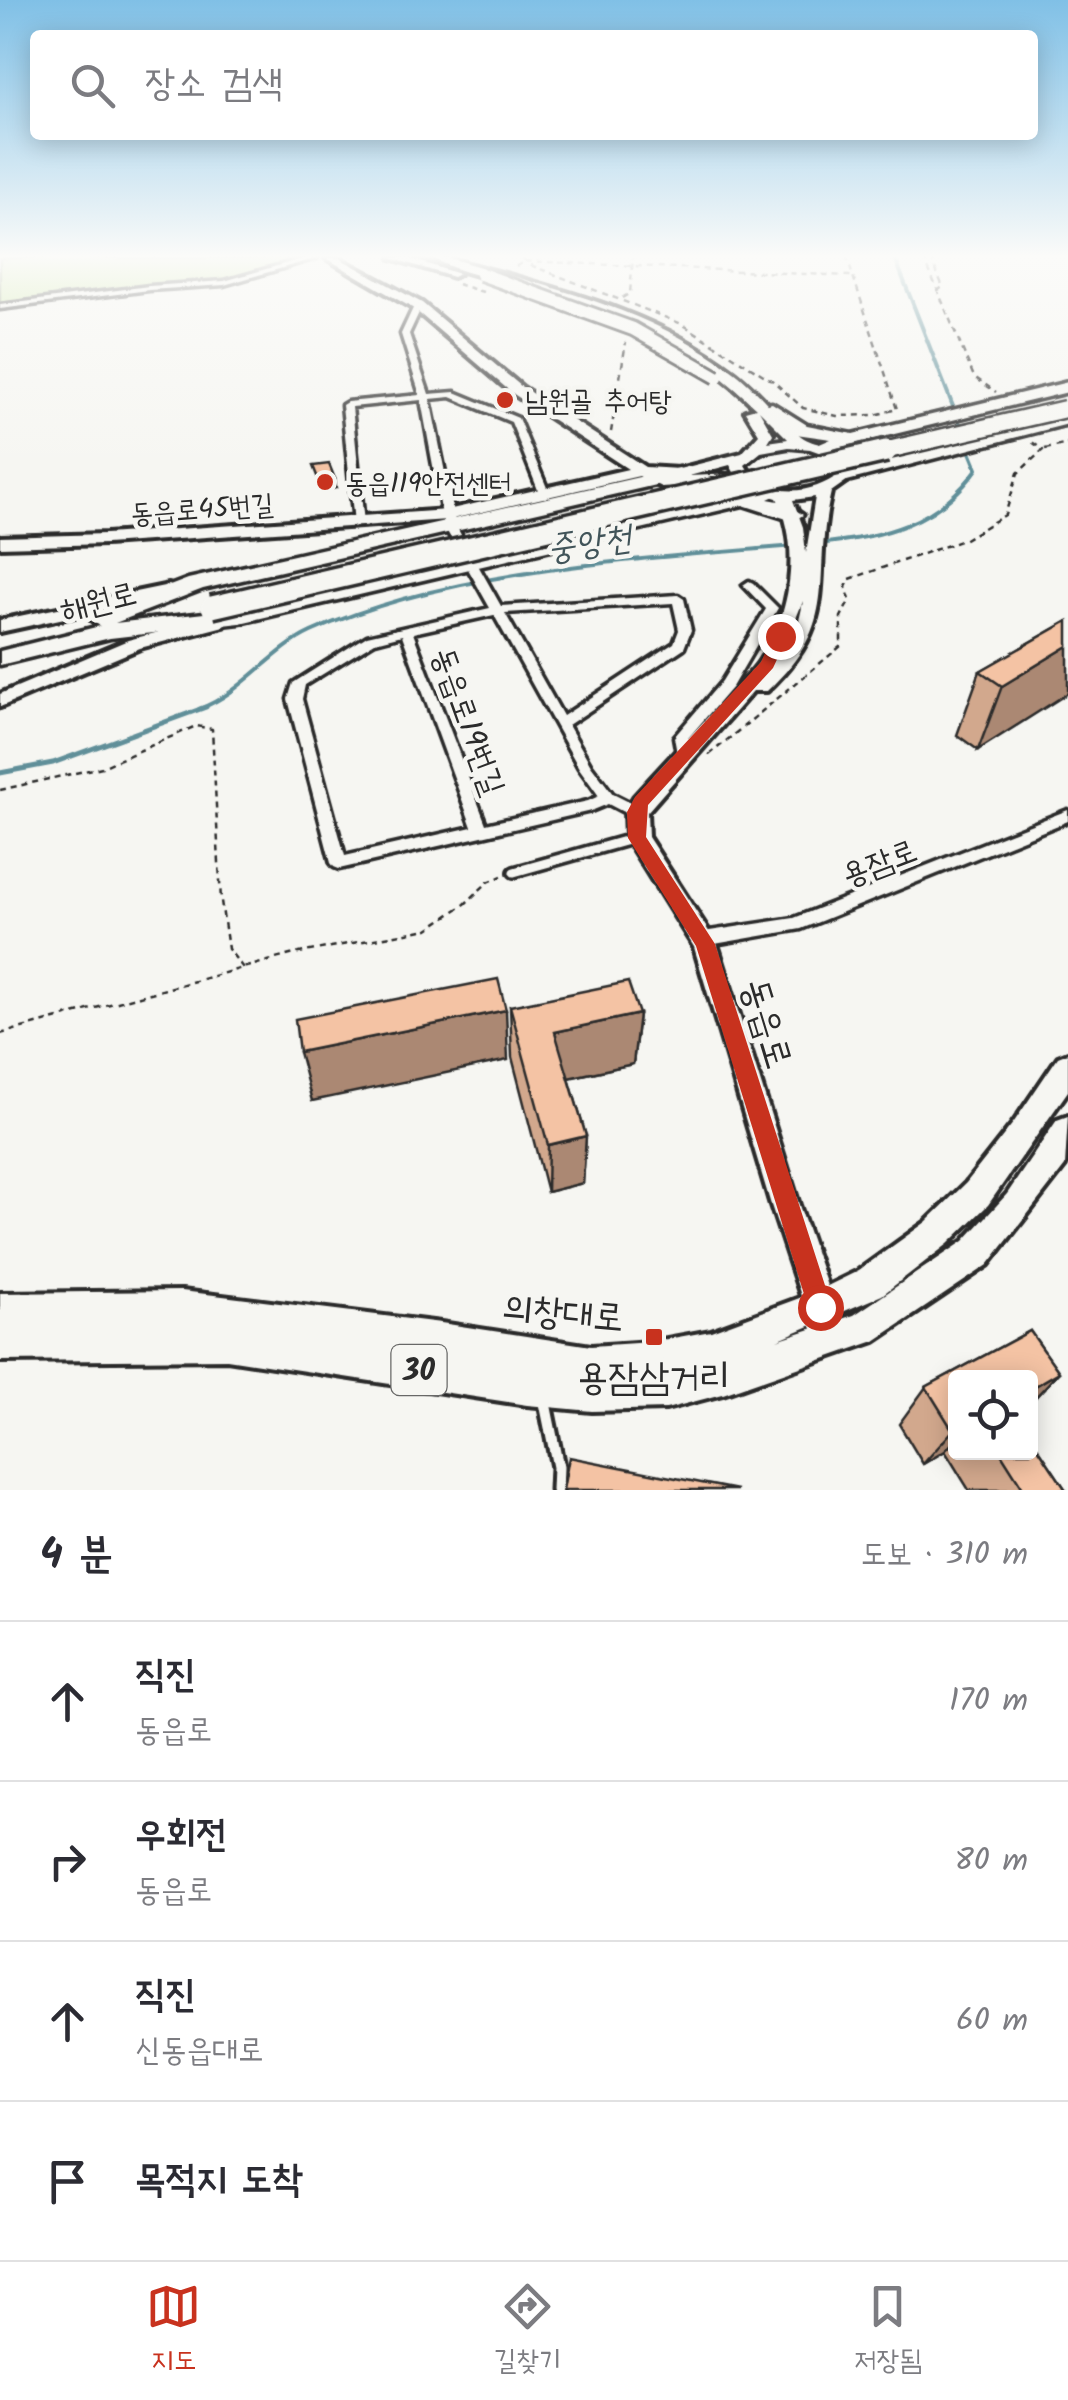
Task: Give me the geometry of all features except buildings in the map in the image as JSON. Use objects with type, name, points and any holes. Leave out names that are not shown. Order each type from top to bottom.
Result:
[{"type":"highway","points":[[824,446],[998,401],[1066,403]]},
{"type":"highway","points":[[847,475],[1005,436],[1066,403]]},
{"type":"highway","points":[[205,596],[1066,403]]},
{"type":"highway","points":[[766,407],[802,430],[826,435],[890,431]]},
{"type":"highway","points":[[205,596],[448,521],[679,474]]},
{"type":"highway","points":[[106,626],[240,616],[778,494]]},
{"type":"highway","points":[[737,502],[777,506],[793,515]]},
{"type":"highway","name":"해원로","points":[[0,658],[205,596]]},
{"type":"highway","name":"해원로","points":[[0,644],[106,626]]},
{"type":"main road","points":[[443,328],[517,390],[606,447],[642,479]]},
{"type":"main road","points":[[631,328],[662,340],[717,377],[762,422],[766,434],[750,453],[738,464],[742,478],[758,489],[778,494],[824,490],[847,475],[842,456],[824,446],[799,442],[750,453],[679,474]]},
{"type":"main road","points":[[653,328],[701,353],[766,407],[777,424],[799,442]]},
{"type":"main road","name":"동읍로45번길","points":[[0,542],[448,521],[545,495],[642,479],[742,478]]},
{"type":"main road","points":[[636,825],[641,802],[768,664],[807,590],[817,513],[824,490]]},
{"type":"main road","points":[[778,494],[793,515],[807,590]]},
{"type":"main road","points":[[0,626],[205,596]]},
{"type":"main road","points":[[0,702],[134,644],[240,616]]},
{"type":"main road","name":"동읍로","points":[[636,825],[703,939],[825,1322]]},
{"type":"main road","name":"의창대로","points":[[0,1344],[227,1342],[544,1389],[666,1391],[722,1376],[825,1322],[936,1233],[977,1194],[1025,1132],[1068,1066]]},
{"type":"main road","name":"의창대로","points":[[0,1310],[182,1308],[441,1340],[591,1364],[652,1360],[825,1322],[862,1328],[976,1253],[1027,1193],[1068,1130]]},
{"type":"street","points":[[408,328],[405,334],[426,397],[448,521],[496,608]]},
{"type":"street","points":[[359,523],[347,405],[452,394],[515,420],[545,495]]},
{"type":"street","points":[[683,756],[681,737],[727,684],[772,608],[749,585]]},
{"type":"street","name":"동읍로19번길","points":[[564,722],[680,645],[685,630],[678,599],[496,608],[406,630],[371,640],[299,683],[295,699],[339,863],[591,806],[608,798]]},
{"type":"street","name":"동읍로19번길","points":[[496,608],[564,722],[586,768],[608,798],[636,825]]},
{"type":"street","name":"동읍로19번길","points":[[406,630],[481,831]]},
{"type":"street","name":"용잠로","points":[[703,939],[795,924],[1068,815]]},
{"type":"lane","points":[[514,872],[636,825]]},
{"type":"lane","points":[[544,1389],[546,1429],[561,1468],[557,1490]]},
{"type":"path","points":[[688,328],[773,380],[802,408],[837,416],[897,409],[869,328]]},
{"type":"path","points":[[953,328],[974,377],[998,401]]},
{"type":"path","points":[[606,447],[626,340],[623,336]]},
{"type":"path","points":[[1031,441],[1043,450]]},
{"type":"path","points":[[850,579],[963,540],[1006,515],[1018,473],[1043,450],[1068,444]]},
{"type":"path","points":[[0,790],[102,767],[196,726],[212,729],[220,901],[228,949],[243,968]]},
{"type":"path","points":[[0,1034],[294,954],[428,929],[465,904],[488,882],[514,872]]},
{"type":"waterway","name":"중앙천","points":[[922,328],[961,427]]},
{"type":"waterway","name":"중앙천","points":[[817,544],[885,532],[945,503],[977,469],[968,447]]},
{"type":"waterway","name":"중앙천","points":[[199,709],[229,693],[311,632],[424,593],[612,562],[796,546]]},
{"type":"waterway","name":"중앙천","points":[[0,773],[53,763],[206,707]]},
{"type":"place","name":"남원골 추어탕","points":[[505,400]]},
{"type":"place","name":"동읍119안전센터","points":[[325,482]]},
{"type":"place","name":"용잠삼거리","points":[[654,1337]]},
{"type":"route","points":[[780,636],[768,664],[641,802],[636,812],[637,838],[705,944],[820,1307]]}]
